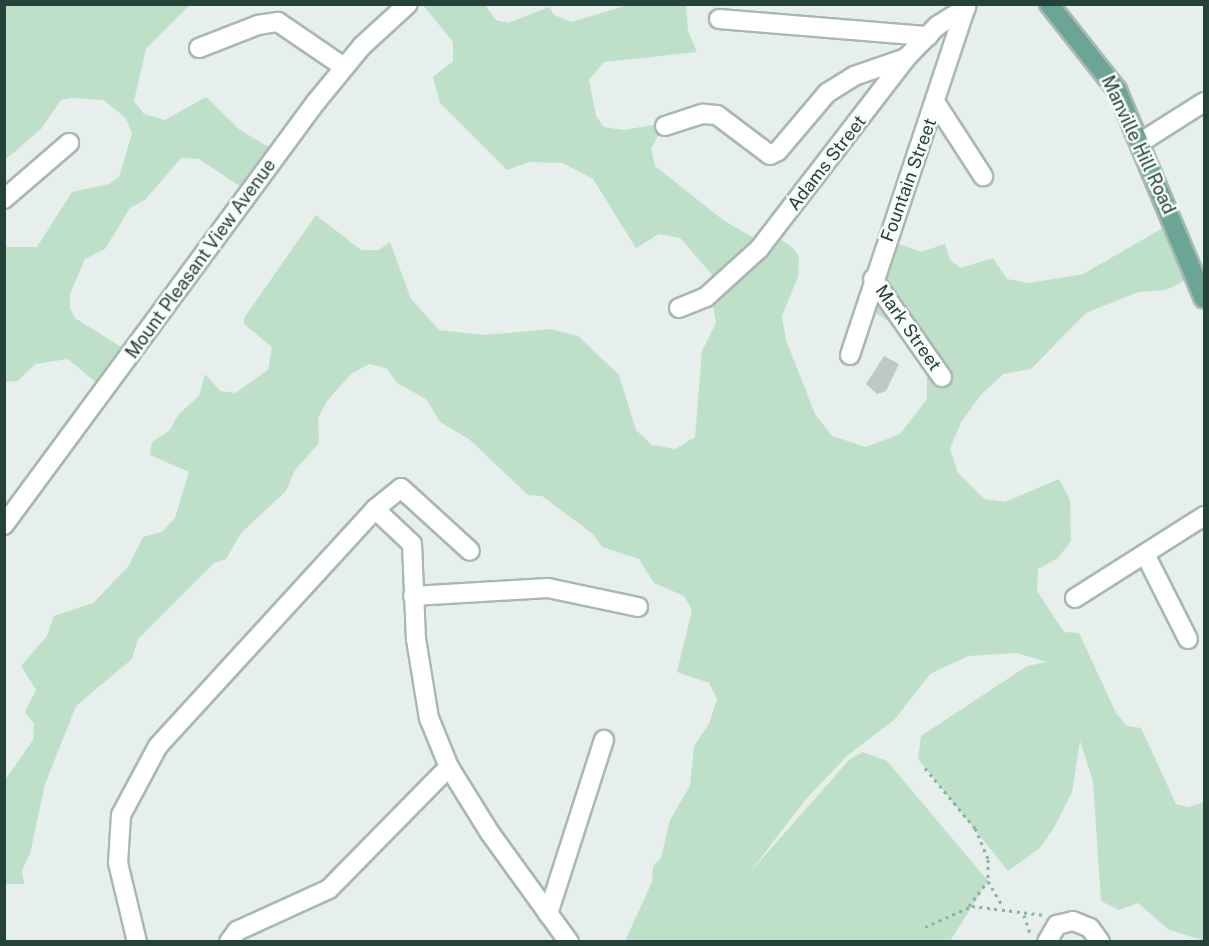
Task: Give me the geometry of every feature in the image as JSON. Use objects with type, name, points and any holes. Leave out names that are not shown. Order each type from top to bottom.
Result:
[{"type":"main road","name":"Manville Hill Road","points":[[1049,4],[1099,63],[1141,142],[1204,299]]},
{"type":"street","name":"Mount Pleasant View Avenue","points":[[4,525],[344,68],[408,4]]},
{"type":"street","name":"Adams Street","points":[[679,308],[706,297],[759,249],[906,58],[928,36],[967,6]]},
{"type":"street","name":"Fountain Street","points":[[850,355],[873,279],[937,105],[967,6]]},
{"type":"street","points":[[719,19],[928,36]]},
{"type":"street","points":[[199,48],[258,25],[278,22],[344,68]]},
{"type":"street","points":[[665,126],[703,114],[717,115],[770,155],[778,151],[827,93],[855,76],[906,58]]},
{"type":"street","points":[[1141,142],[1204,102]]},
{"type":"street","points":[[937,105],[983,176]]},
{"type":"street","points":[[4,199],[69,143]]},
{"type":"street","name":"Mark Street","points":[[873,279],[942,377]]},
{"type":"street","points":[[137,942],[118,863],[121,815],[158,746],[375,509],[401,488],[470,551]]},
{"type":"street","points":[[375,509],[412,544],[412,596],[429,718],[449,767],[548,914],[570,942]]},
{"type":"street","points":[[1075,598],[1146,556],[1204,516]]},
{"type":"street","points":[[1146,556],[1188,639]]},
{"type":"street","points":[[412,596],[548,588],[638,608]]},
{"type":"street","points":[[548,914],[604,740]]},
{"type":"street","points":[[229,942],[237,931],[329,889],[449,767]]},
{"type":"street","points":[[1039,937],[1067,921],[1086,924],[1100,942]]},
{"type":"path","points":[[925,768],[975,828],[988,859],[988,881],[1003,907]]},
{"type":"path","points":[[968,907],[988,881]]},
{"type":"path","points":[[925,927],[968,907],[1003,907],[1024,915],[1044,915]]},
{"type":"path","points":[[1024,915],[1039,937]]},
{"type":"green space","points":[[5,5],[190,5],[146,49],[134,101],[144,114],[165,120],[206,97],[240,130],[272,149],[247,191],[199,159],[181,158],[146,199],[130,208],[105,249],[85,259],[70,294],[70,308],[75,318],[126,350],[101,387],[68,359],[35,364],[18,381],[5,382],[5,247],[37,247],[72,192],[109,184],[119,177],[132,133],[125,117],[103,100],[71,98],[61,100],[41,129],[5,160]]},
{"type":"green space","points":[[423,5],[485,5],[496,20],[508,23],[549,7],[554,15],[571,22],[628,5],[686,5],[688,31],[697,52],[604,62],[589,80],[596,116],[604,127],[623,130],[665,123],[651,149],[655,166],[723,220],[759,241],[769,231],[793,248],[799,257],[798,277],[782,316],[786,340],[815,414],[832,436],[866,447],[900,434],[927,399],[927,373],[900,329],[873,311],[888,240],[921,252],[945,244],[950,260],[961,268],[993,258],[1007,279],[1029,283],[1083,274],[1168,225],[1190,278],[1166,290],[1138,292],[1086,313],[1031,369],[1003,374],[980,396],[961,422],[950,449],[958,473],[984,499],[1005,502],[1059,479],[1070,500],[1071,541],[1058,558],[1038,569],[1037,591],[1064,632],[1079,633],[1116,713],[1127,726],[1141,728],[1176,804],[1189,807],[1204,802],[1204,941],[1168,929],[1138,903],[1119,910],[1101,901],[1093,781],[1080,741],[1072,792],[1055,826],[1040,848],[1008,871],[918,759],[921,736],[1027,666],[1047,662],[1017,653],[968,656],[930,674],[895,719],[847,756],[806,799],[750,872],[850,759],[863,752],[887,761],[988,881],[950,941],[625,941],[652,882],[653,866],[661,858],[670,820],[690,786],[694,746],[709,724],[717,699],[709,683],[677,672],[692,610],[684,596],[654,583],[639,559],[602,547],[593,534],[542,496],[528,495],[469,439],[440,422],[426,399],[397,383],[386,368],[369,364],[351,374],[327,401],[318,418],[319,443],[295,470],[286,491],[241,533],[226,559],[214,563],[138,639],[132,659],[76,706],[45,784],[30,854],[22,870],[24,884],[5,884],[5,780],[33,740],[34,724],[25,712],[36,690],[21,666],[47,636],[54,616],[93,603],[128,567],[143,537],[162,532],[175,518],[189,472],[150,455],[152,442],[169,431],[179,414],[199,396],[205,374],[220,391],[235,393],[268,370],[272,347],[244,324],[244,318],[316,215],[361,250],[379,250],[390,242],[411,299],[439,330],[485,335],[550,329],[578,336],[619,375],[636,430],[652,445],[675,449],[695,437],[702,351],[716,323],[709,285],[714,277],[680,238],[659,234],[636,248],[593,179],[563,163],[529,162],[507,170],[440,103],[433,77],[453,61],[453,42]]},
{"type":"building","points":[[884,356],[899,364],[886,391],[877,394],[866,384]]}]
